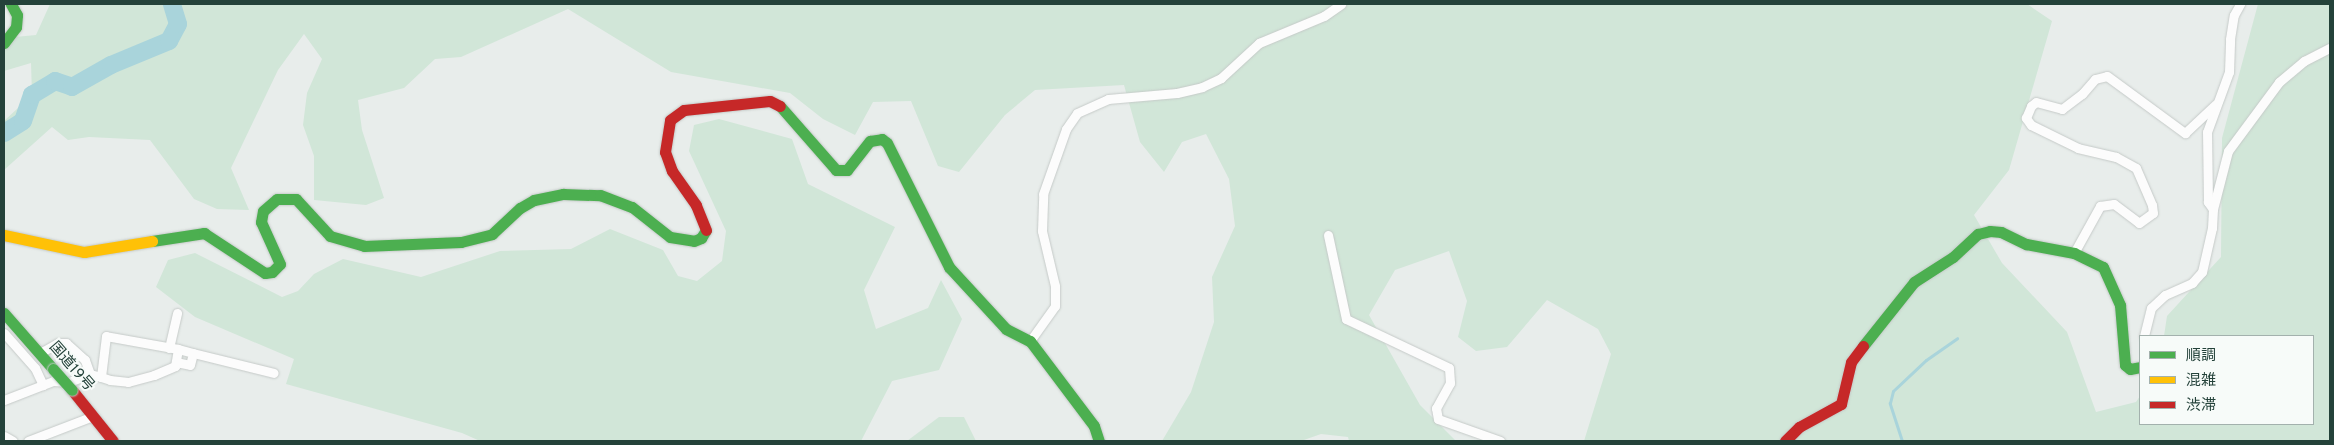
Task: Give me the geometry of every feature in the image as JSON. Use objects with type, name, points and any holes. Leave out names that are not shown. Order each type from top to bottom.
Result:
[{"type":"main road","points":[[4,43],[16,27],[17,15],[11,4]]},
{"type":"main road","points":[[4,235],[84,252],[204,233],[265,272],[272,272],[280,264],[261,222],[263,212],[277,199],[296,199],[330,236],[345,243],[364,246],[429,245],[492,234],[520,208],[534,200],[563,194],[591,194],[616,199],[632,207],[670,237],[694,241],[701,238],[707,228],[696,205],[672,172],[665,152],[666,130],[670,120],[684,110],[770,101],[785,108],[836,170],[847,170],[864,146],[876,138],[887,143],[949,267],[1006,329],[1030,341],[1094,426],[1100,437],[1099,441]]},
{"type":"main road","points":[[1785,441],[1799,427],[1841,404],[1851,362],[1914,282],[1953,257],[1978,234],[2001,232],[2026,244],[2074,253],[2103,267],[2110,279],[2120,306],[2125,365],[2130,369],[2139,367]]},
{"type":"main road","name":"国道19号","points":[[4,313],[72,390],[113,441]]},
{"type":"street","points":[[1030,341],[1055,306],[1055,286],[1042,231],[1043,194],[1066,129],[1077,113],[1108,100],[1177,93],[1202,87],[1221,78],[1258,43],[1324,16],[1341,4]]},
{"type":"street","points":[[2213,209],[2208,202],[2207,132],[2229,72],[2230,39],[2240,4]]},
{"type":"street","points":[[2144,335],[2151,308],[2165,295],[2192,284],[2202,272],[2212,228],[2213,209],[2228,150],[2279,82],[2304,61],[2330,48]]},
{"type":"street","points":[[2074,253],[2100,206],[2114,204],[2139,223],[2153,213],[2152,205],[2136,168],[2036,129],[2026,118],[2031,106],[2036,102],[2062,109],[2082,94],[2095,79],[2107,76],[2185,133],[2216,104]]},
{"type":"street","points":[[1328,235],[1346,319],[1449,368],[1450,383],[1436,408],[1438,419],[1500,441]]},
{"type":"street","points":[[90,374],[128,382],[154,375],[175,366],[173,348],[177,313]]},
{"type":"street","points":[[4,333],[35,368],[43,385]]},
{"type":"street","points":[[101,377],[106,336],[173,348],[274,373]]},
{"type":"street","points":[[40,353],[58,342],[66,343],[85,360],[90,374]]},
{"type":"street","points":[[176,362],[190,365],[193,353]]},
{"type":"street","points":[[4,400],[43,385],[85,379],[90,374]]},
{"type":"street","points":[[28,441],[93,416]]},
{"type":"street","points":[[4,436],[13,441]]},
{"type":"green space","points":[[50,4],[2027,4],[2052,21],[2009,170],[1974,215],[2002,263],[2067,332],[2096,412],[2136,402],[2139,398],[2139,425],[2314,425],[2314,335],[2164,335],[2167,316],[2221,257],[2222,138],[2258,4],[2330,4],[2330,441],[1584,441],[1611,354],[1598,329],[1547,300],[1507,347],[1476,351],[1458,337],[1467,301],[1449,251],[1395,270],[1369,315],[1420,405],[1456,441],[1349,441],[1348,437],[1321,434],[1301,441],[1162,441],[1191,392],[1214,322],[1212,277],[1235,226],[1229,179],[1206,134],[1182,142],[1164,172],[1140,142],[1124,85],[1035,90],[1005,115],[959,172],[938,166],[911,101],[873,102],[855,135],[823,119],[790,93],[671,72],[568,9],[461,57],[435,59],[404,88],[358,100],[362,130],[384,198],[366,205],[314,200],[314,156],[303,125],[307,93],[322,59],[304,34],[278,70],[231,168],[249,210],[217,209],[194,199],[150,140],[89,137],[68,140],[52,127],[4,170],[4,121],[32,95],[31,63],[4,71],[4,38],[36,35]]},
{"type":"green space","points":[[719,119],[792,139],[808,184],[895,227],[864,290],[876,329],[928,308],[941,280],[962,319],[939,370],[892,381],[861,441],[480,441],[462,433],[286,384],[294,359],[195,317],[156,287],[168,260],[195,253],[282,297],[298,291],[314,274],[343,259],[421,277],[500,251],[571,249],[610,229],[663,250],[678,276],[697,281],[722,261],[726,231],[689,151],[694,125]]},
{"type":"green space","points":[[939,417],[964,417],[976,441],[907,441]]},
{"type":"waterway","points":[[4,133],[23,121],[32,95],[55,81],[72,87],[111,65],[169,41],[178,24],[172,4]]},
{"type":"waterway","points":[[1902,441],[1890,403],[1893,391],[1926,360],[1957,338]]},
{"type":"traffic: fast","points":[[4,43],[16,27],[17,15],[11,4]]},
{"type":"traffic: fast","points":[[780,106],[836,170],[847,170],[870,141],[882,139],[887,143],[949,267],[1006,329],[1030,341],[1094,426],[1099,441]]},
{"type":"traffic: fast","points":[[152,241],[204,233],[265,273],[272,272],[280,264],[261,222],[263,211],[277,199],[296,199],[330,236],[364,246],[461,242],[492,234],[520,208],[534,200],[563,194],[600,195],[632,207],[670,237],[694,241],[701,238],[706,230]]},
{"type":"traffic: fast","points":[[1863,346],[1914,282],[1953,257],[1978,234],[1990,231],[2001,232],[2026,244],[2074,253],[2103,267],[2120,305],[2125,365],[2130,369],[2139,367]]},
{"type":"traffic: fast","points":[[4,313],[53,369]]},
{"type":"traffic: fast","points":[[53,369],[72,390]]},
{"type":"traffic: slow","points":[[4,235],[84,252],[152,241]]},
{"type":"traffic: jam","points":[[706,230],[696,205],[672,171],[665,152],[670,120],[684,110],[770,101],[780,106]]},
{"type":"traffic: jam","points":[[1785,441],[1799,427],[1841,404],[1851,362],[1863,346]]},
{"type":"traffic: jam","points":[[72,390],[113,441]]}]
